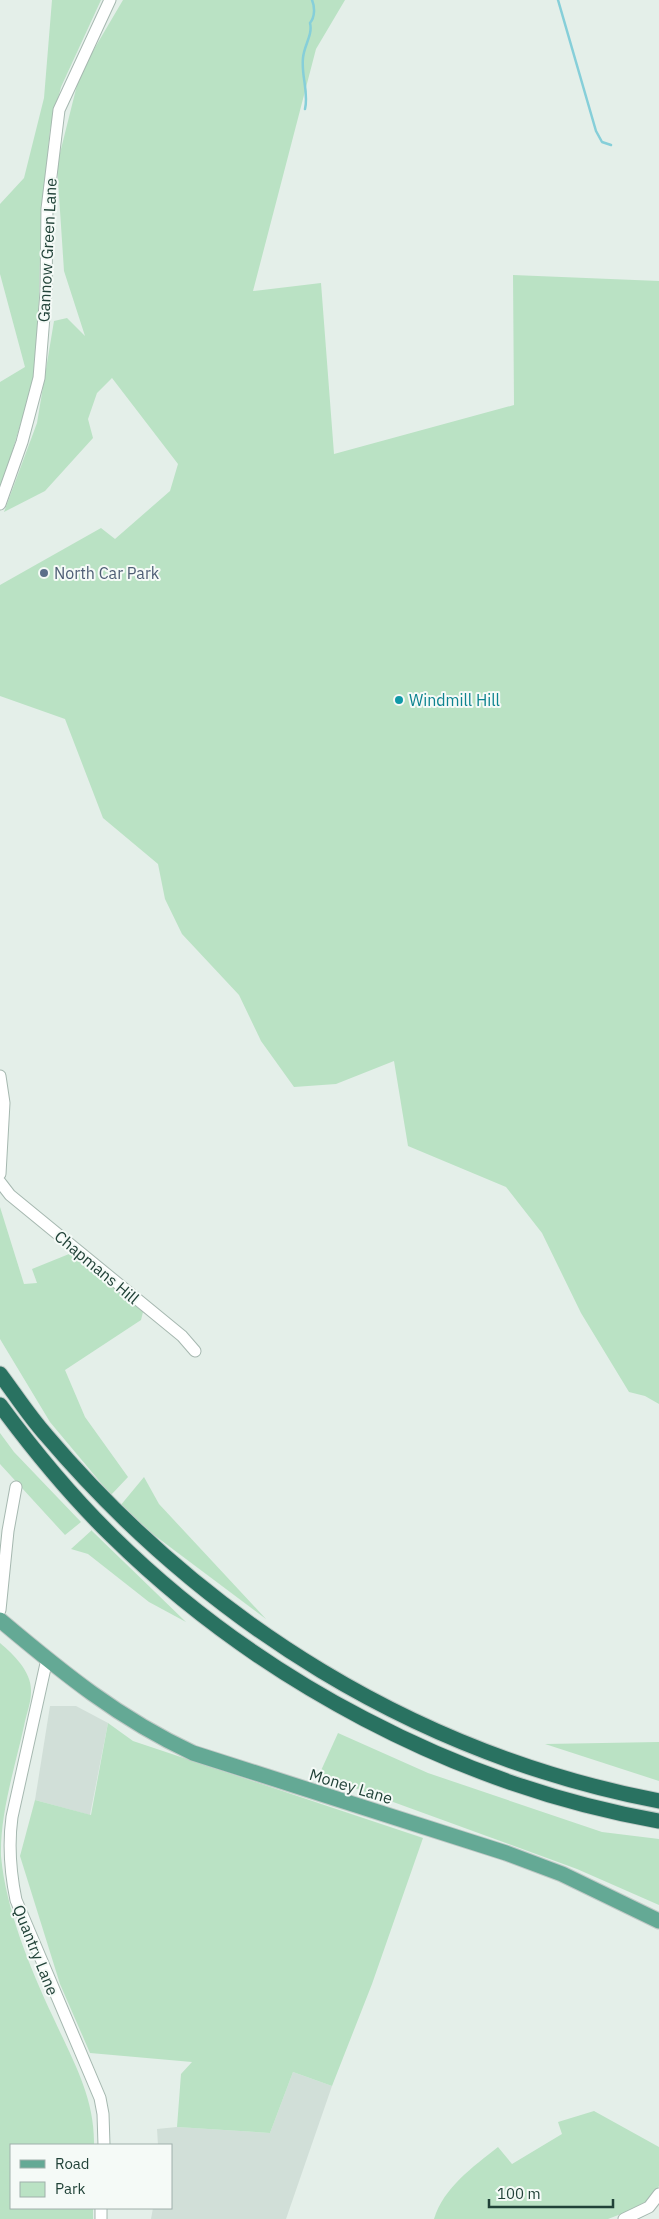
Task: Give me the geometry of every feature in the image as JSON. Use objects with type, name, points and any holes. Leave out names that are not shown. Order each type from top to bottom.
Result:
[{"type":"highway","points":[[0,1374],[44,1434],[93,1489],[148,1544],[212,1597],[276,1643],[334,1680],[398,1713],[466,1744],[533,1770],[659,1802]]},
{"type":"highway","points":[[0,1405],[76,1500],[113,1537],[158,1578],[210,1619],[300,1682],[382,1727],[479,1771],[587,1805],[659,1821]]},
{"type":"main road","name":"Money Lane","points":[[0,1620],[47,1659],[122,1716],[159,1737],[193,1753],[506,1853],[562,1874],[659,1921]]},
{"type":"street","name":"Gannow Green Lane","points":[[0,504],[22,442],[39,378],[46,292],[47,209],[59,110],[76,69],[110,0]]},
{"type":"street","points":[[0,1076],[4,1103],[0,1174]]},
{"type":"street","name":"Chapmans Hill","points":[[0,1182],[10,1195],[182,1336],[195,1351]]},
{"type":"street","points":[[0,1610],[8,1532],[16,1487]]},
{"type":"street","name":"Quantry Lane","points":[[47,1659],[12,1816],[8,1841],[10,1869],[16,1900],[100,2098],[104,2114],[104,2144]]},
{"type":"street","points":[[624,2219],[649,2206],[659,2194]]},
{"type":"shaded area","points":[[50,1706],[76,1706],[108,1723],[90,1815],[35,1800]]},
{"type":"shaded area","points":[[293,2072],[332,2086],[286,2219],[151,2219],[153,2209],[172,2209],[172,2144],[158,2144],[157,2129],[177,2127],[270,2133]]},
{"type":"green space","points":[[52,0],[101,0],[61,87],[50,130],[41,220],[37,369],[0,492],[0,382],[25,367],[0,274],[0,204],[24,178],[44,98]]},
{"type":"green space","points":[[123,0],[345,0],[316,49],[253,291],[321,283],[334,454],[514,405],[513,275],[659,281],[659,1404],[645,1396],[629,1392],[581,1313],[542,1233],[506,1187],[408,1146],[394,1061],[336,1084],[294,1087],[261,1041],[239,995],[182,934],[165,899],[158,864],[103,818],[65,719],[0,696],[0,585],[101,528],[115,539],[170,491],[178,464],[112,378],[97,393],[88,419],[93,438],[45,491],[4,512],[37,423],[54,321],[67,318],[85,336],[64,271],[57,165],[80,73]]},
{"type":"green space","points":[[0,1207],[24,1284],[37,1283],[32,1269],[74,1252],[143,1312],[141,1320],[65,1370],[85,1417],[128,1477],[111,1495],[50,1422],[0,1339]]},
{"type":"green space","points":[[0,1433],[14,1452],[81,1522],[65,1535],[0,1464]]},
{"type":"green space","points":[[144,1477],[159,1504],[266,1619],[146,1529],[120,1506]]},
{"type":"green space","points":[[92,1530],[186,1622],[149,1602],[88,1554],[71,1549]]},
{"type":"green space","points":[[0,1643],[21,1664],[31,1685],[29,1705],[3,1823],[1,1856],[4,1876],[20,1938],[44,1998],[81,2079],[91,2111],[94,2144],[10,2144],[10,2209],[93,2209],[93,2219],[0,2219]]},
{"type":"green space","points":[[108,1723],[133,1741],[423,1838],[372,1984],[332,2086],[293,2072],[270,2133],[177,2127],[181,2074],[192,2062],[90,2053],[60,1984],[20,1856],[35,1800],[91,1815]]},
{"type":"green space","points":[[338,1733],[428,1773],[602,1832],[659,1839],[659,1905],[577,1869],[319,1775]]},
{"type":"green space","points":[[659,1742],[659,1781],[545,1744]]},
{"type":"green space","points":[[594,2111],[659,2147],[659,2186],[647,2204],[608,2219],[434,2219],[445,2197],[460,2178],[498,2147],[512,2164],[562,2134],[558,2122]]},
{"type":"waterway","points":[[305,109],[306,96],[303,58],[310,32],[310,23],[314,15],[312,0]]},
{"type":"waterway","points":[[558,0],[596,131],[602,142],[611,145]]},
{"type":"place","name":"North Car Park","points":[[44,573]]},
{"type":"place","name":"Windmill Hill","points":[[399,700]]}]
